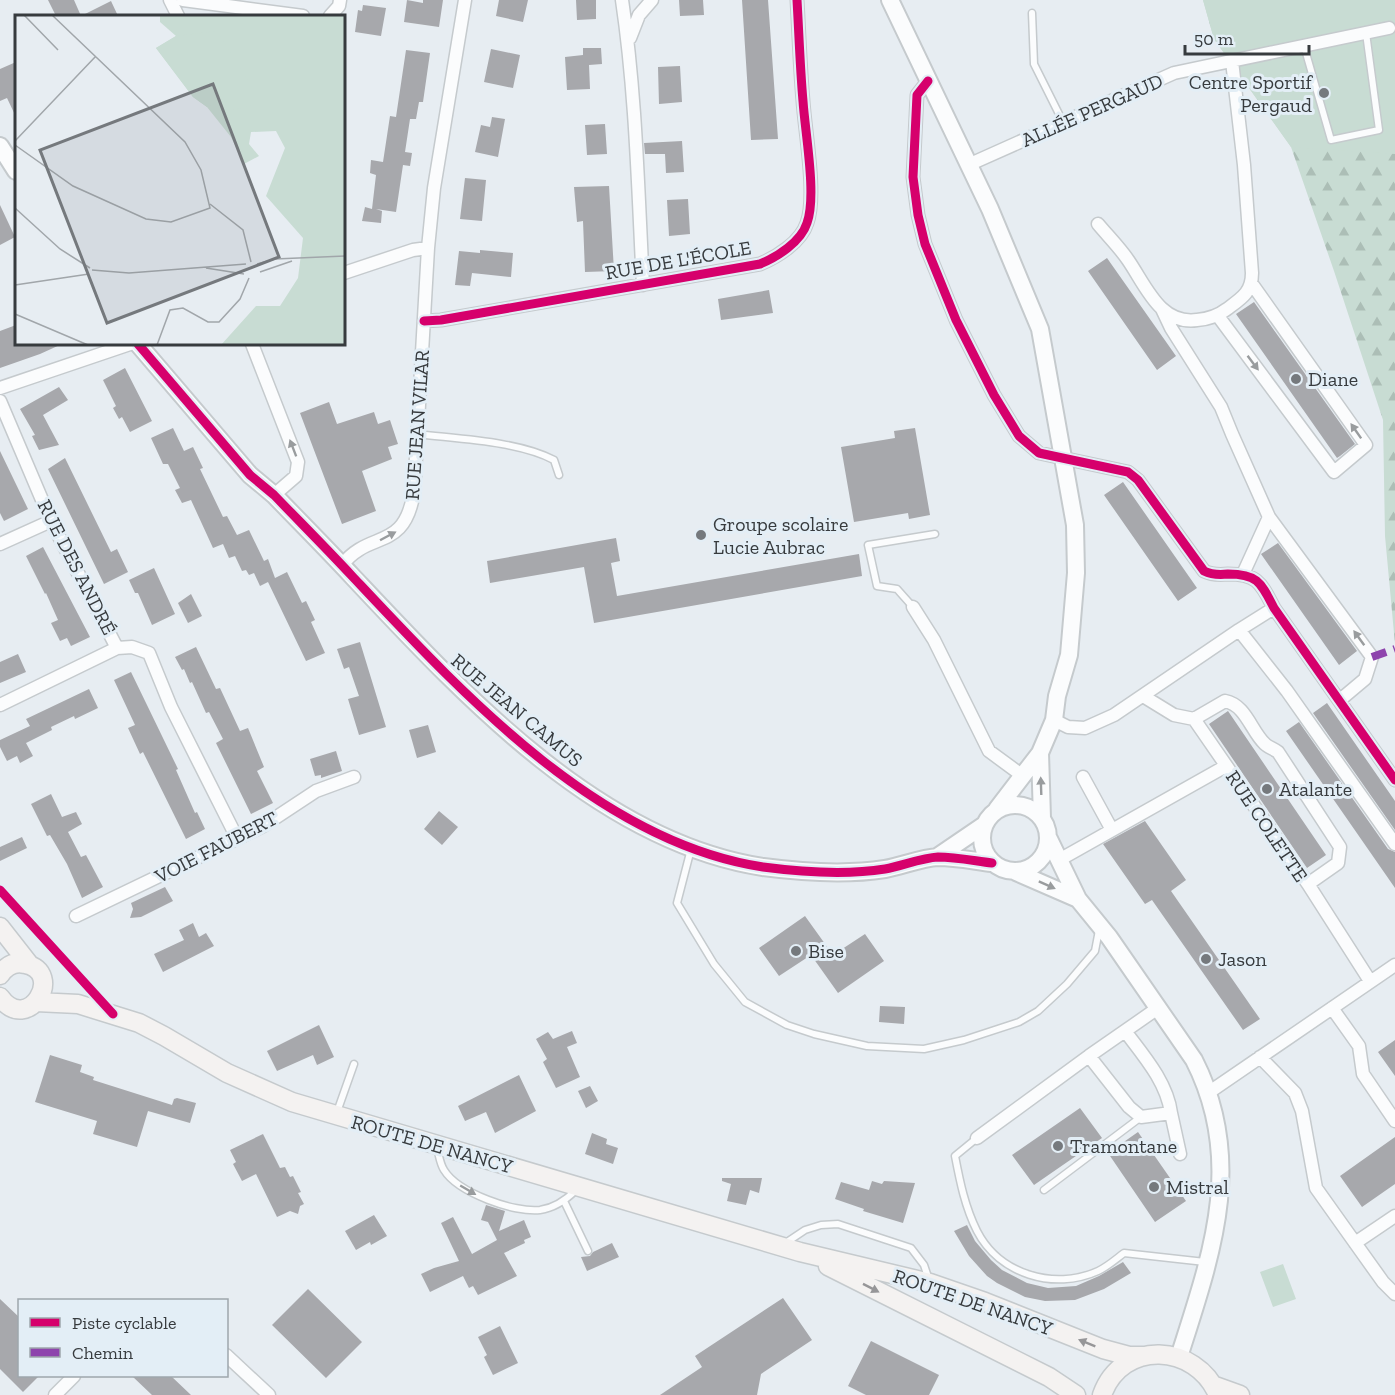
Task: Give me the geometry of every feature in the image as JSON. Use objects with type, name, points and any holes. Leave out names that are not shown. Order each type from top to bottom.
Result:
[{"type":"main road","name":"ROUTE DE NANCY","points":[[0,927],[40,975],[43,982],[78,1004]]},
{"type":"main road","points":[[0,932],[4,950],[2,972]]},
{"type":"main road","points":[[2,972],[14,964],[29,964]]},
{"type":"main road","points":[[36,1002],[42,993],[43,982]]},
{"type":"main road","name":"ROUTE DE NANCY","points":[[2,1001],[17,1009],[31,1006],[36,1002],[78,1004],[139,1023],[227,1073],[292,1102],[800,1252],[930,1283],[985,1302],[1103,1349],[1129,1356],[1155,1354],[1179,1357]]},
{"type":"main road","name":"ROUTE DE NANCY","points":[[800,1252],[1049,1377],[1076,1395]]},
{"type":"main road","points":[[1102,1395],[1116,1373],[1133,1360],[1144,1356]]},
{"type":"main road","points":[[1179,1357],[1200,1368],[1216,1391],[1240,1395]]},
{"type":"street","points":[[170,0],[178,15]]},
{"type":"street","points":[[183,0],[295,15]]},
{"type":"street","points":[[331,15],[339,6],[340,0]]},
{"type":"street","name":"RUE JEAN VILAR","points":[[342,565],[350,555],[400,530],[411,510],[434,188],[465,0]]},
{"type":"street","points":[[622,0],[634,117],[643,285]]},
{"type":"street","points":[[628,42],[639,15],[652,0]]},
{"type":"street","name":"RUE DE L'ÉCOLE","points":[[424,321],[441,320],[760,264],[781,253],[807,226],[812,206],[802,98],[797,0]]},
{"type":"street","points":[[890,0],[990,208],[1040,329],[1075,525],[1076,573],[1069,655],[1057,696],[1054,720],[1040,753],[997,809],[989,816],[984,825],[982,845],[992,863],[1078,899]]},
{"type":"street","name":"ALLÉE PERGAUD","points":[[968,165],[1174,73],[1392,28]]},
{"type":"street","points":[[1218,316],[1334,472],[1366,446],[1252,285],[1244,165],[1233,61]]},
{"type":"street","points":[[928,81],[917,95],[913,168],[918,215],[925,244],[956,320],[994,395],[1019,436],[1039,453],[1128,472],[1138,480],[1204,571],[1212,575],[1243,574],[1254,578],[1261,584],[1274,608],[1395,780]]},
{"type":"street","points":[[0,146],[15,169]]},
{"type":"street","points":[[1098,224],[1128,259],[1162,309],[1171,328],[1221,407],[1269,517],[1372,657],[1365,679],[1340,700]]},
{"type":"street","points":[[345,273],[413,250],[428,248]]},
{"type":"street","points":[[1162,309],[1172,316],[1189,321],[1218,316],[1247,294],[1252,285]]},
{"type":"street","points":[[0,388],[127,345]]},
{"type":"street","name":"RUE JEAN CAMUS","points":[[139,345],[250,475],[274,495],[436,664],[520,741],[603,803],[691,849],[727,860],[763,867],[823,872],[884,869],[937,857],[992,863]]},
{"type":"street","points":[[252,345],[298,462],[296,476],[274,495]]},
{"type":"street","name":"RUE DES ANDRÉ","points":[[0,401],[51,520],[117,648],[132,647],[148,654],[171,707],[237,838]]},
{"type":"street","points":[[1243,574],[1269,517]]},
{"type":"street","points":[[0,544],[51,520]]},
{"type":"street","points":[[913,607],[934,640],[989,751],[1023,776]]},
{"type":"street","points":[[1054,720],[1068,727],[1085,728],[1114,715],[1274,608]]},
{"type":"street","points":[[1239,630],[1287,691],[1395,844]]},
{"type":"street","points":[[0,705],[117,648]]},
{"type":"street","points":[[1143,696],[1174,715],[1194,719],[1225,701],[1233,703],[1265,744],[1278,752],[1340,847],[1338,863],[1308,884]]},
{"type":"street","name":"RUE COLETTE","points":[[1194,719],[1308,884],[1371,981]]},
{"type":"street","points":[[1016,872],[1029,869],[1039,862],[1046,851],[1048,832],[1042,818],[1040,753]]},
{"type":"street","points":[[1059,860],[1226,766]]},
{"type":"street","name":"VOIE FAUBERT","points":[[76,916],[263,826],[316,791],[354,777]]},
{"type":"street","points":[[1083,777],[1112,830]]},
{"type":"street","points":[[997,809],[1017,804],[1035,811],[1042,818]]},
{"type":"street","name":"RUE JEAN CAMUS","points":[[937,857],[984,825]]},
{"type":"street","points":[[1048,839],[1078,899],[1109,937],[1194,1060],[1208,1093],[1219,1143],[1222,1175],[1219,1210],[1208,1263],[1179,1357]]},
{"type":"street","points":[[1208,1093],[1395,965]]},
{"type":"street","points":[[977,1138],[1158,1008]]},
{"type":"street","points":[[1332,1008],[1359,1046],[1363,1074],[1395,1121]]},
{"type":"street","points":[[1125,1031],[1147,1060],[1169,1100],[1180,1154]]},
{"type":"street","points":[[1089,1056],[1129,1107],[1141,1117],[1171,1113]]},
{"type":"street","points":[[1260,1057],[1295,1093],[1302,1111],[1317,1188],[1383,1282],[1395,1294]]},
{"type":"street","points":[[1355,1243],[1395,1216]]},
{"type":"street","points":[[228,1357],[269,1395]]},
{"type":"street","points":[[56,1395],[73,1377]]},
{"type":"lane","points":[[1032,13],[1034,64],[1063,123]]},
{"type":"lane","points":[[1304,46],[1331,140],[1379,130],[1366,33]]},
{"type":"lane","points":[[417,434],[503,445],[546,456],[554,460],[559,475]]},
{"type":"lane","points":[[913,607],[897,589],[877,586],[868,545],[935,534]]},
{"type":"lane","points":[[691,849],[678,903],[714,964],[745,1002],[787,1025],[814,1034],[867,1046],[924,1049],[964,1040],[1019,1022],[1038,1011],[1067,984],[1088,960],[1095,951],[1099,927]]},
{"type":"lane","points":[[336,1115],[354,1064]]},
{"type":"lane","points":[[1044,1190],[1141,1117]]},
{"type":"lane","points":[[977,1138],[955,1156],[960,1182],[978,1234],[993,1253],[1014,1269],[1040,1279],[1070,1280],[1098,1271],[1124,1253],[1208,1263]]},
{"type":"lane","points":[[436,1144],[443,1169],[454,1182],[471,1194],[523,1210],[542,1210],[564,1201],[579,1187]]},
{"type":"lane","points":[[564,1201],[588,1251]]},
{"type":"lane","points":[[780,1246],[805,1230],[821,1225],[838,1224],[911,1248],[924,1265],[930,1283]]},
{"type":"green space","points":[[1203,0],[1395,0],[1395,644],[1385,536],[1383,420],[1291,147],[1214,39]]},
{"type":"green space","name":"Centre Sportif Pergaud","points":[[1203,0],[1395,0],[1395,154],[1291,147],[1214,39]]},
{"type":"green space","points":[[1283,1264],[1296,1299],[1273,1307],[1260,1272]]},
{"type":"building","points":[[48,0],[74,0],[81,15],[56,15]]},
{"type":"building","points":[[407,0],[423,3],[423,0],[443,0],[439,27],[404,22]]},
{"type":"building","points":[[499,0],[528,0],[523,22],[496,16]]},
{"type":"building","points":[[576,0],[596,0],[596,19],[577,20]]},
{"type":"building","points":[[679,0],[703,0],[704,15],[680,16]]},
{"type":"building","points":[[742,0],[768,0],[778,139],[751,140]]},
{"type":"building","points":[[111,1],[118,15],[83,15]]},
{"type":"building","points":[[363,5],[386,8],[381,36],[355,32],[358,10],[362,11]]},
{"type":"building","points":[[583,48],[601,48],[602,64],[589,65],[590,89],[567,90],[565,57],[583,55]]},
{"type":"building","points":[[491,49],[520,55],[513,88],[484,82]]},
{"type":"building","points":[[406,50],[430,53],[423,102],[419,102],[416,119],[410,119],[405,152],[412,153],[410,166],[403,165],[396,212],[376,209],[382,211],[381,223],[362,221],[365,207],[372,209],[376,175],[370,173],[371,160],[383,162],[390,116],[396,117]]},
{"type":"building","points":[[15,62],[15,115],[7,98],[0,101],[0,69]]},
{"type":"building","points":[[680,66],[682,102],[659,104],[658,67]]},
{"type":"building","points":[[492,117],[505,119],[498,157],[475,152],[481,125],[490,127]]},
{"type":"building","points":[[605,124],[607,154],[587,155],[585,125]]},
{"type":"building","points":[[682,141],[684,172],[666,173],[665,154],[645,154],[644,143]]},
{"type":"building","points":[[465,178],[486,180],[482,221],[460,219]]},
{"type":"building","points":[[609,186],[614,271],[585,272],[583,221],[577,222],[574,187]]},
{"type":"building","points":[[688,199],[690,234],[669,236],[667,200]]},
{"type":"building","points":[[0,205],[15,237],[0,245]]},
{"type":"building","points":[[480,250],[513,253],[511,277],[472,273],[470,286],[455,285],[459,251],[480,253]]},
{"type":"building","points":[[1107,258],[1176,356],[1157,370],[1088,271]]},
{"type":"building","points":[[769,290],[773,313],[721,320],[718,299]]},
{"type":"building","name":"Diane","points":[[1254,302],[1355,444],[1337,458],[1236,314]]},
{"type":"building","points":[[15,325],[15,345],[60,345],[0,368],[0,331]]},
{"type":"building","points":[[125,368],[152,421],[130,432],[122,417],[119,419],[113,408],[116,406],[103,380]]},
{"type":"building","points":[[59,387],[68,400],[43,415],[59,445],[39,450],[32,436],[35,435],[20,409]]},
{"type":"building","points":[[329,402],[337,424],[374,412],[378,424],[390,420],[398,444],[388,447],[392,459],[362,471],[376,511],[342,524],[300,413]]},
{"type":"building","points":[[173,428],[184,451],[193,447],[203,468],[200,469],[223,517],[227,516],[237,535],[249,530],[264,561],[268,559],[275,578],[287,572],[302,603],[306,601],[315,620],[311,622],[325,653],[306,661],[268,582],[260,586],[254,573],[249,575],[246,570],[242,571],[235,556],[229,558],[223,544],[213,548],[191,500],[182,503],[175,490],[180,488],[168,464],[163,464],[151,438]]},
{"type":"building","points":[[915,428],[930,515],[909,519],[908,513],[854,522],[841,447],[895,438],[894,431]]},
{"type":"building","points":[[0,451],[28,509],[4,521],[0,513]]},
{"type":"building","points":[[65,458],[111,552],[117,549],[128,572],[104,584],[48,469]]},
{"type":"building","points":[[1123,482],[1197,588],[1178,601],[1104,495]]},
{"type":"building","points":[[616,538],[620,561],[611,563],[617,596],[859,554],[862,576],[594,623],[584,567],[490,583],[487,561]]},
{"type":"building","points":[[1278,543],[1357,651],[1339,665],[1261,554]]},
{"type":"building","points":[[43,547],[90,637],[71,646],[67,638],[60,641],[51,623],[58,620],[26,556]]},
{"type":"building","points":[[154,568],[175,614],[152,625],[138,593],[135,593],[129,580]]},
{"type":"building","points":[[191,594],[202,616],[188,623],[178,603]]},
{"type":"building","points":[[360,642],[386,727],[359,735],[348,699],[359,696],[349,667],[344,669],[337,649]]},
{"type":"building","points":[[196,647],[216,689],[220,688],[240,731],[248,728],[264,767],[257,771],[273,803],[251,814],[216,743],[223,739],[209,712],[206,713],[192,682],[190,683],[175,657]]},
{"type":"building","points":[[18,654],[26,672],[0,683],[0,662]]},
{"type":"building","points":[[131,672],[178,769],[176,770],[195,813],[197,812],[205,829],[186,839],[143,752],[140,754],[128,728],[135,725],[114,680]]},
{"type":"building","points":[[89,689],[98,708],[51,727],[52,730],[26,743],[33,756],[20,763],[17,756],[7,761],[0,747],[0,740],[30,726],[26,719]]},
{"type":"building","points":[[1327,703],[1395,801],[1395,830],[1313,713]]},
{"type":"building","name":"Atalante","points":[[1228,711],[1326,855],[1307,868],[1209,724]]},
{"type":"building","points":[[1299,722],[1388,849],[1395,852],[1395,888],[1286,731]]},
{"type":"building","points":[[428,725],[436,752],[417,758],[409,730]]},
{"type":"building","points":[[336,751],[342,771],[321,778],[321,775],[315,776],[310,759]]},
{"type":"building","points":[[51,794],[62,817],[76,812],[82,824],[68,832],[81,857],[86,855],[103,887],[82,898],[67,864],[50,835],[47,836],[31,804]]},
{"type":"building","points":[[439,811],[458,827],[442,845],[424,829]]},
{"type":"building","name":"Jason","points":[[1145,821],[1186,880],[1171,891],[1260,1019],[1243,1030],[1152,900],[1145,904],[1103,844]]},
{"type":"building","points":[[22,837],[27,848],[0,861],[0,847]]},
{"type":"building","points":[[165,887],[173,901],[141,917],[130,918],[133,909],[131,903]]},
{"type":"building","name":"Bise","points":[[805,916],[833,955],[865,934],[884,961],[838,993],[811,955],[779,976],[759,948]]},
{"type":"building","points":[[193,923],[199,937],[206,933],[214,946],[163,972],[154,954],[184,940],[179,930]]},
{"type":"building","points":[[880,1006],[905,1007],[904,1024],[879,1022]]},
{"type":"building","points":[[319,1025],[334,1057],[317,1065],[313,1055],[277,1071],[267,1051]]},
{"type":"building","points":[[572,1031],[577,1043],[567,1047],[580,1077],[556,1088],[543,1062],[547,1059],[536,1039],[548,1032],[553,1039]]},
{"type":"building","points":[[1395,1040],[1395,1076],[1378,1052]]},
{"type":"building","points":[[50,1055],[82,1065],[80,1072],[94,1077],[93,1080],[172,1105],[174,1099],[177,1098],[196,1103],[190,1123],[148,1111],[137,1147],[93,1134],[97,1121],[35,1102]]},
{"type":"building","points":[[519,1075],[536,1111],[495,1133],[486,1112],[465,1121],[458,1106]]},
{"type":"building","points":[[590,1086],[598,1101],[586,1108],[578,1091]]},
{"type":"building","name":"Tramontane","points":[[1080,1108],[1102,1138],[1034,1185],[1012,1155]]},
{"type":"building","name":"Mistral","points":[[1138,1132],[1186,1201],[1155,1222],[1108,1153]]},
{"type":"building","points":[[592,1133],[607,1139],[606,1144],[618,1148],[613,1164],[585,1154]]},
{"type":"building","points":[[263,1134],[280,1168],[285,1167],[290,1177],[293,1176],[301,1192],[298,1193],[304,1204],[300,1206],[298,1214],[290,1211],[277,1217],[256,1174],[242,1181],[233,1164],[236,1162],[230,1150]]},
{"type":"building","points":[[1395,1137],[1395,1184],[1362,1207],[1340,1176]]},
{"type":"building","points":[[722,1178],[762,1178],[759,1193],[750,1190],[746,1205],[727,1201],[731,1184],[722,1181]]},
{"type":"building","points":[[872,1181],[882,1184],[884,1181],[915,1183],[903,1223],[863,1211],[864,1209],[835,1199],[841,1182],[869,1190]]},
{"type":"building","points":[[486,1205],[505,1211],[499,1231],[524,1220],[531,1237],[524,1240],[525,1243],[504,1253],[517,1276],[478,1295],[473,1286],[469,1288],[463,1276],[430,1292],[421,1274],[459,1261],[441,1223],[453,1217],[472,1254],[497,1240],[488,1222],[481,1220]]},
{"type":"building","points":[[374,1215],[387,1236],[356,1250],[345,1231]]},
{"type":"building","points":[[967,1225],[975,1241],[991,1260],[1002,1270],[1027,1283],[1048,1288],[1076,1286],[1123,1262],[1131,1273],[1104,1289],[1075,1300],[1045,1301],[1025,1297],[987,1276],[969,1256],[954,1231]]},
{"type":"building","points":[[612,1243],[619,1257],[587,1271],[581,1257],[590,1256],[593,1252]]},
{"type":"building","points":[[308,1289],[362,1342],[326,1378],[272,1325]]},
{"type":"building","points":[[783,1298],[812,1340],[761,1374],[757,1395],[660,1395],[702,1367],[695,1356]]},
{"type":"building","points":[[0,1299],[18,1316],[18,1377],[38,1377],[23,1392],[0,1369]]},
{"type":"building","points":[[500,1326],[518,1363],[493,1375],[478,1337]]},
{"type":"building","points":[[871,1341],[939,1375],[929,1395],[866,1395],[848,1386]]},
{"type":"building","points":[[133,1377],[172,1377],[191,1395],[152,1395]]},
{"type":"marked path","points":[[1372,657],[1395,649]]},
{"type":"cycle path","points":[[424,321],[441,320],[760,264],[788,248],[804,230],[810,211],[811,197],[797,0]]},
{"type":"cycle path","points":[[928,81],[917,95],[913,177],[925,244],[956,320],[994,395],[1019,436],[1039,453],[1128,472],[1138,480],[1204,571],[1246,576],[1262,586],[1274,608],[1395,780]]},
{"type":"cycle path","points":[[139,345],[250,475],[274,495],[439,667],[536,756],[589,795],[644,827],[702,852],[763,867],[855,872],[885,869],[938,857],[992,863]]},
{"type":"cycle path","points":[[0,890],[113,1014]]},
{"type":"place","name":"Centre Sportif Pergaud","points":[[1324,93]]},
{"type":"place","name":"Diane","points":[[1296,379]]},
{"type":"place","name":"Groupe scolaire Lucie Aubrac","points":[[701,535]]},
{"type":"place","name":"Atalante","points":[[1267,789]]},
{"type":"place","name":"Bise","points":[[796,951]]},
{"type":"place","name":"Jason","points":[[1206,959]]},
{"type":"place","name":"Tramontane","points":[[1058,1146]]},
{"type":"place","name":"Mistral","points":[[1154,1187]]}]
